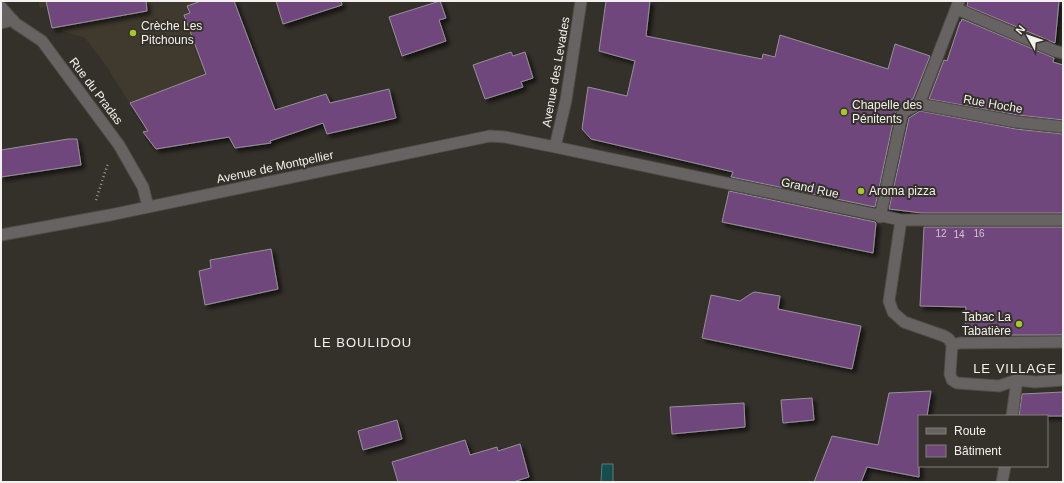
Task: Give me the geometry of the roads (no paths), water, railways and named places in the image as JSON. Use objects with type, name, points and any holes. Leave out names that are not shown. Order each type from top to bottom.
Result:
[{"type":"street","name":"Avenue des Levades","points":[[555,147],[566,100],[581,1]]},
{"type":"street","points":[[880,217],[902,115],[905,111],[920,104],[958,5],[1059,52]]},
{"type":"street","name":"Rue du Pradas","points":[[1,7],[13,20],[42,41],[119,145],[143,187],[148,207]]},
{"type":"street","points":[[1,23],[13,20]]},
{"type":"street","name":"Rue Hoche","points":[[920,104],[1017,122],[1063,127]]},
{"type":"street","name":"Avenue de Montpellier","points":[[1,235],[148,207],[490,136],[504,137],[555,147]]},
{"type":"street","name":"Grand Rue","points":[[555,147],[880,217],[901,220],[1063,220]]},
{"type":"street","points":[[901,220],[889,301],[893,312],[904,322],[949,339],[952,345],[950,374],[952,380],[957,383],[999,386],[1017,380],[1035,382],[1063,380]]},
{"type":"street","points":[[952,345],[960,343],[1063,342]]},
{"type":"street","points":[[1012,415],[1017,380]]},
{"type":"street","points":[[1002,482],[1005,467]]},
{"type":"water","points":[[602,464],[613,464],[613,482],[601,482]]},
{"type":"place","name":"Crèche Les Pitchouns","points":[[133,33]]},
{"type":"place","name":"Chapelle des Pénitents","points":[[844,112]]},
{"type":"place","name":"Aroma pizza","points":[[861,191]]},
{"type":"place","name":"Tabac La Tabatière","points":[[1019,324]]},
{"type":"district","name":"LE BOULIDOU","points":[[363,342]]},
{"type":"district","name":"LE VILLAGE","points":[[1015,368]]}]
